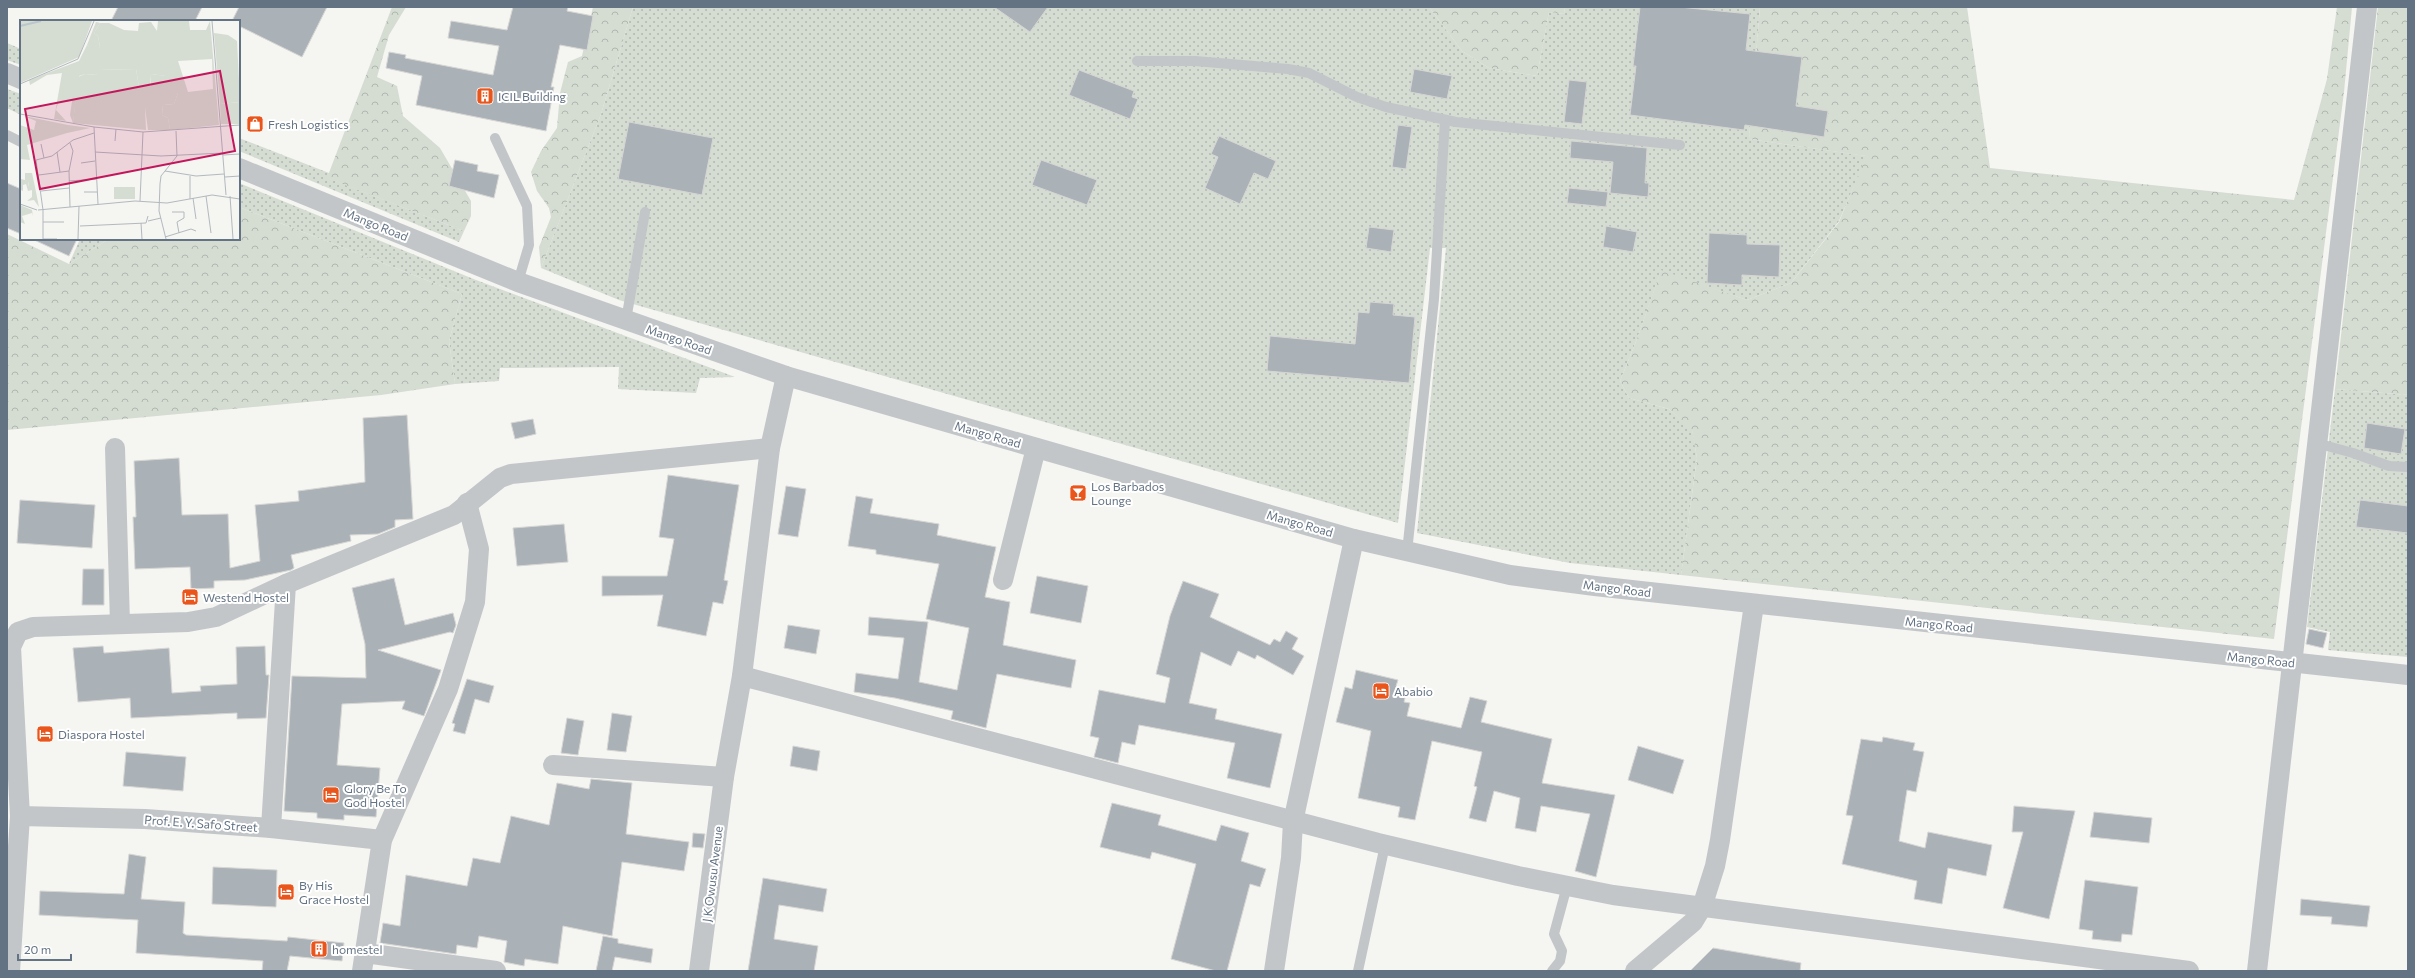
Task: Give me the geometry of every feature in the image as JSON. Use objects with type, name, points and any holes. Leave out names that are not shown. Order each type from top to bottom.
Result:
[{"type":"street","points":[[2257,971],[2316,443],[2367,7]]},
{"type":"street","points":[[7,73],[20,79]]},
{"type":"street","name":"Mango Road","points":[[240,168],[518,282],[786,376],[1354,539],[1407,552],[1510,575],[1754,604],[2408,675]]},
{"type":"street","name":"J K Owusu Avenue","points":[[699,971],[724,777],[742,676],[770,448],[786,376]]},
{"type":"street","points":[[115,448],[120,624]]},
{"type":"street","points":[[10,971],[20,816],[11,647],[18,632],[33,627],[188,622],[216,617],[286,584],[454,515],[467,503],[500,478],[511,474],[770,448]]},
{"type":"street","points":[[1003,580],[1036,448]]},
{"type":"street","points":[[467,503],[479,549],[475,602],[448,689],[382,840],[363,962],[496,971]]},
{"type":"street","points":[[1274,971],[1290,858],[1293,822],[1354,539]]},
{"type":"street","points":[[271,828],[286,584]]},
{"type":"street","points":[[1635,971],[1692,922],[1702,907],[1715,866],[1720,840],[1754,604]]},
{"type":"street","points":[[742,676],[1293,822],[1385,845],[1567,886],[1613,895],[2189,971]]},
{"type":"street","points":[[553,765],[724,777]]},
{"type":"street","name":"Prof. E. Y. Safo Street","points":[[20,816],[145,819],[271,828],[382,840]]},
{"type":"lane","points":[[1137,61],[1195,61],[1288,69],[1309,73],[1356,97],[1386,107],[1446,120],[1680,145]]},
{"type":"lane","points":[[1407,552],[1434,298],[1446,120]]},
{"type":"lane","points":[[7,135],[20,142]]},
{"type":"lane","points":[[495,138],[527,206],[529,245],[518,282]]},
{"type":"lane","points":[[626,320],[645,212]]},
{"type":"lane","points":[[2316,443],[2353,453],[2389,466],[2408,467]]},
{"type":"lane","points":[[1358,971],[1385,845]]},
{"type":"lane","points":[[1552,971],[1560,961],[1562,952],[1554,934],[1567,886]]},
{"type":"green space","points":[[392,7],[406,7],[389,35],[377,77],[397,86],[403,116],[440,148],[471,201],[471,216],[464,231],[327,178]]},
{"type":"green space","points":[[593,7],[633,7],[601,114],[541,268],[539,247],[551,217],[549,208],[537,191],[531,172],[541,151],[557,128],[560,93],[568,62],[582,56]]},
{"type":"green space","points":[[633,7],[1429,7],[1462,51],[1489,68],[1537,76],[1549,12],[1564,14],[1565,7],[1760,7],[1749,139],[1867,156],[1839,221],[1791,283],[1747,300],[1661,271],[1637,339],[1620,381],[1629,398],[1669,409],[1692,429],[1697,458],[1681,575],[1570,563],[1417,533],[1446,248],[1430,248],[1398,523],[619,300],[541,268],[601,114]]},
{"type":"green space","points":[[1429,7],[1565,7],[1564,14],[1549,12],[1537,76],[1489,68],[1462,51]]},
{"type":"green space","points":[[1760,7],[1967,7],[1990,168],[2294,200],[2327,79],[2337,7],[2352,7],[2344,92],[2274,639],[1681,575],[1697,458],[1692,430],[1669,409],[1629,398],[1620,381],[1637,339],[1661,270],[1747,300],[1791,283],[1839,222],[1866,156],[1749,139]]},
{"type":"green space","points":[[2378,7],[2408,7],[2408,395],[2335,389]]},
{"type":"green space","points":[[7,43],[20,49],[20,65],[7,60]]},
{"type":"green space","points":[[7,89],[20,94],[20,114],[7,108]]},
{"type":"green space","points":[[240,138],[329,173],[328,178],[464,231],[459,242],[240,151]]},
{"type":"green space","points":[[240,183],[476,280],[735,377],[700,378],[696,393],[618,389],[619,367],[500,368],[499,381],[455,384],[449,341],[462,294],[240,207]]},
{"type":"green space","points":[[240,207],[462,294],[449,341],[455,384],[381,395],[7,430],[7,234],[69,264],[107,240],[240,240]]},
{"type":"green space","points":[[80,240],[107,240],[69,264]]},
{"type":"green space","points":[[2335,389],[2408,395],[2408,657],[2328,650],[2330,632],[2307,627]]},
{"type":"building","points":[[118,7],[202,7],[196,20],[112,20]]},
{"type":"building","points":[[239,7],[327,7],[302,57],[240,26],[240,20],[232,20]]},
{"type":"building","points":[[513,7],[568,7],[567,11],[593,16],[587,50],[560,45],[551,87],[554,87],[546,131],[416,105],[422,76],[386,68],[389,52],[406,55],[405,58],[493,75],[499,46],[448,38],[451,21],[507,30]]},
{"type":"building","points":[[994,7],[1048,7],[1030,32]]},
{"type":"building","points":[[1640,7],[1679,7],[1750,14],[1746,50],[1802,57],[1796,106],[1828,111],[1824,137],[1745,125],[1744,130],[1630,115],[1636,66],[1633,66]]},
{"type":"building","points":[[1414,69],[1452,76],[1447,99],[1410,92]]},
{"type":"building","points":[[1079,70],[1134,91],[1132,97],[1138,99],[1130,119],[1069,95]]},
{"type":"building","points":[[1569,80],[1587,82],[1582,124],[1564,122]]},
{"type":"building","points":[[629,122],[713,138],[702,195],[618,179]]},
{"type":"building","points":[[1398,125],[1412,127],[1406,169],[1392,167]]},
{"type":"building","points":[[1219,136],[1276,161],[1268,179],[1254,173],[1240,204],[1205,188],[1218,157],[1211,154]]},
{"type":"building","points":[[1571,141],[1647,148],[1645,183],[1649,183],[1648,197],[1610,193],[1613,162],[1570,158]]},
{"type":"building","points":[[455,160],[478,165],[477,171],[499,175],[494,198],[449,186]]},
{"type":"building","points":[[1041,160],[1097,180],[1087,205],[1032,185]]},
{"type":"building","points":[[7,183],[20,189],[20,234],[7,228]]},
{"type":"building","points":[[1569,188],[1608,192],[1606,207],[1567,203]]},
{"type":"building","points":[[1606,226],[1637,232],[1633,252],[1603,247]]},
{"type":"building","points":[[1369,227],[1394,230],[1391,252],[1366,248]]},
{"type":"building","points":[[1709,233],[1747,235],[1747,244],[1780,245],[1779,277],[1742,275],[1742,285],[1707,283]]},
{"type":"building","points":[[34,240],[77,240],[69,256]]},
{"type":"building","points":[[1370,302],[1394,304],[1393,315],[1415,317],[1409,383],[1267,371],[1270,336],[1355,344],[1358,312],[1369,313]]},
{"type":"building","points":[[407,415],[413,519],[395,520],[395,527],[378,534],[350,535],[351,541],[291,555],[294,568],[291,570],[245,580],[214,581],[214,588],[191,589],[190,567],[135,569],[133,517],[136,517],[134,461],[179,458],[182,515],[228,514],[230,568],[260,561],[255,505],[299,501],[298,491],[365,482],[363,418]]},
{"type":"building","points":[[533,419],[536,434],[515,439],[511,423]]},
{"type":"building","points":[[2367,423],[2405,429],[2401,454],[2364,448]]},
{"type":"building","points":[[668,475],[739,485],[724,580],[728,581],[723,604],[713,602],[706,636],[657,626],[663,595],[602,596],[602,576],[667,576],[674,539],[659,537]]},
{"type":"building","points":[[786,486],[806,489],[798,537],[778,534]]},
{"type":"building","points":[[856,496],[873,499],[870,513],[939,524],[937,535],[996,547],[985,597],[1010,602],[1003,645],[1076,660],[1071,688],[997,674],[986,728],[951,719],[953,711],[895,698],[854,692],[856,673],[898,679],[904,638],[868,635],[869,617],[928,622],[919,682],[957,690],[969,628],[926,619],[939,564],[876,554],[876,550],[848,546]]},
{"type":"building","points":[[20,500],[95,505],[92,548],[17,543]]},
{"type":"building","points":[[2360,500],[2408,506],[2408,533],[2356,527]]},
{"type":"building","points":[[564,524],[568,562],[517,566],[513,528]]},
{"type":"building","points":[[83,569],[104,569],[104,605],[82,605]]},
{"type":"building","points":[[1037,576],[1088,586],[1081,623],[1030,613]]},
{"type":"building","points":[[394,578],[405,625],[453,613],[456,625],[453,633],[450,632],[378,650],[441,670],[424,716],[402,709],[405,701],[342,704],[337,765],[380,768],[376,817],[344,815],[344,820],[317,818],[317,813],[284,811],[292,676],[366,678],[365,644],[352,588]]},
{"type":"building","points":[[1183,581],[1219,594],[1210,617],[1270,645],[1274,639],[1280,642],[1286,631],[1298,638],[1292,649],[1304,656],[1293,675],[1257,655],[1255,659],[1238,651],[1231,666],[1201,652],[1189,703],[1217,709],[1215,719],[1282,734],[1270,788],[1227,778],[1235,743],[1139,725],[1135,745],[1122,742],[1118,763],[1094,757],[1099,738],[1090,736],[1099,690],[1165,703],[1170,678],[1156,674],[1170,616]]},
{"type":"building","points":[[788,625],[820,630],[816,654],[784,648]]},
{"type":"building","points":[[2309,629],[2327,633],[2323,648],[2306,644]]},
{"type":"building","points":[[103,646],[104,653],[169,648],[172,693],[201,691],[200,686],[237,684],[236,647],[265,646],[266,675],[269,675],[266,718],[237,719],[237,713],[131,718],[130,698],[78,702],[73,648]]},
{"type":"building","points":[[1356,670],[1398,680],[1396,686],[1402,688],[1400,693],[1406,694],[1404,702],[1410,703],[1407,716],[1461,728],[1470,697],[1487,701],[1481,722],[1552,739],[1542,783],[1615,795],[1596,877],[1575,871],[1590,814],[1541,806],[1536,832],[1515,828],[1520,798],[1494,791],[1486,822],[1469,818],[1477,787],[1474,786],[1482,752],[1432,741],[1415,820],[1398,817],[1400,807],[1358,798],[1371,731],[1336,722],[1345,687],[1352,689]]},
{"type":"building","points":[[467,679],[494,686],[489,703],[475,699],[465,734],[453,731],[455,724],[452,723]]},
{"type":"building","points":[[612,713],[632,716],[626,752],[607,750]]},
{"type":"building","points":[[567,718],[584,721],[578,755],[561,753]]},
{"type":"building","points":[[1883,737],[1915,743],[1913,750],[1924,752],[1916,792],[1907,790],[1899,841],[1925,848],[1928,832],[1992,845],[1986,876],[1948,868],[1942,904],[1914,899],[1917,881],[1842,864],[1853,816],[1846,815],[1861,739],[1882,742]]},
{"type":"building","points":[[793,746],[820,751],[817,771],[790,766]]},
{"type":"building","points":[[1638,746],[1684,760],[1673,794],[1628,780]]},
{"type":"building","points":[[126,752],[186,757],[183,791],[123,786]]},
{"type":"building","points":[[591,779],[632,783],[626,834],[689,842],[684,871],[622,862],[612,936],[563,926],[558,964],[525,959],[524,966],[504,962],[507,941],[479,936],[477,948],[457,945],[456,954],[380,943],[383,923],[400,926],[406,875],[467,886],[473,858],[500,863],[511,816],[549,825],[557,783],[589,789]]},
{"type":"building","points":[[1112,803],[1161,815],[1158,825],[1216,841],[1221,825],[1249,833],[1241,861],[1266,869],[1260,887],[1250,884],[1227,971],[1216,971],[1171,959],[1196,864],[1152,852],[1150,859],[1100,847]]},
{"type":"building","points":[[2014,806],[2075,811],[2049,919],[2003,908],[2023,832],[2012,832]]},
{"type":"building","points":[[2094,812],[2152,818],[2149,843],[2090,837]]},
{"type":"building","points":[[693,833],[705,834],[703,848],[692,847]]},
{"type":"building","points":[[129,854],[146,857],[141,899],[185,902],[183,933],[186,935],[287,941],[288,937],[344,943],[342,961],[290,956],[287,971],[262,971],[263,961],[136,953],[138,920],[39,915],[40,891],[124,894]]},
{"type":"building","points":[[213,867],[277,870],[276,907],[212,904]]},
{"type":"building","points":[[763,878],[827,889],[823,912],[779,905],[774,939],[818,946],[814,971],[748,971]]},
{"type":"building","points":[[2085,880],[2138,887],[2132,935],[2122,934],[2121,942],[2092,939],[2093,931],[2079,929]]},
{"type":"building","points":[[2301,899],[2370,906],[2367,927],[2331,924],[2332,917],[2300,915]]},
{"type":"building","points":[[603,936],[618,939],[618,943],[653,949],[651,963],[615,957],[612,971],[596,971]]},
{"type":"building","points":[[1713,948],[1801,963],[1800,971],[1690,971]]},
{"type":"place","name":"ICIL Building","points":[[485,96]]},
{"type":"place","name":"Fresh Logistics","points":[[255,124]]},
{"type":"place","name":"Los Barbados Lounge","points":[[1078,493]]},
{"type":"place","name":"Westend Hostel","points":[[190,597]]},
{"type":"place","name":"Ababio","points":[[1381,691]]},
{"type":"place","name":"Diaspora Hostel","points":[[45,734]]},
{"type":"place","name":"Glory Be To God Hostel","points":[[331,795]]},
{"type":"place","name":"By His Grace Hostel","points":[[286,892]]},
{"type":"place","name":"homestel","points":[[319,949]]}]
